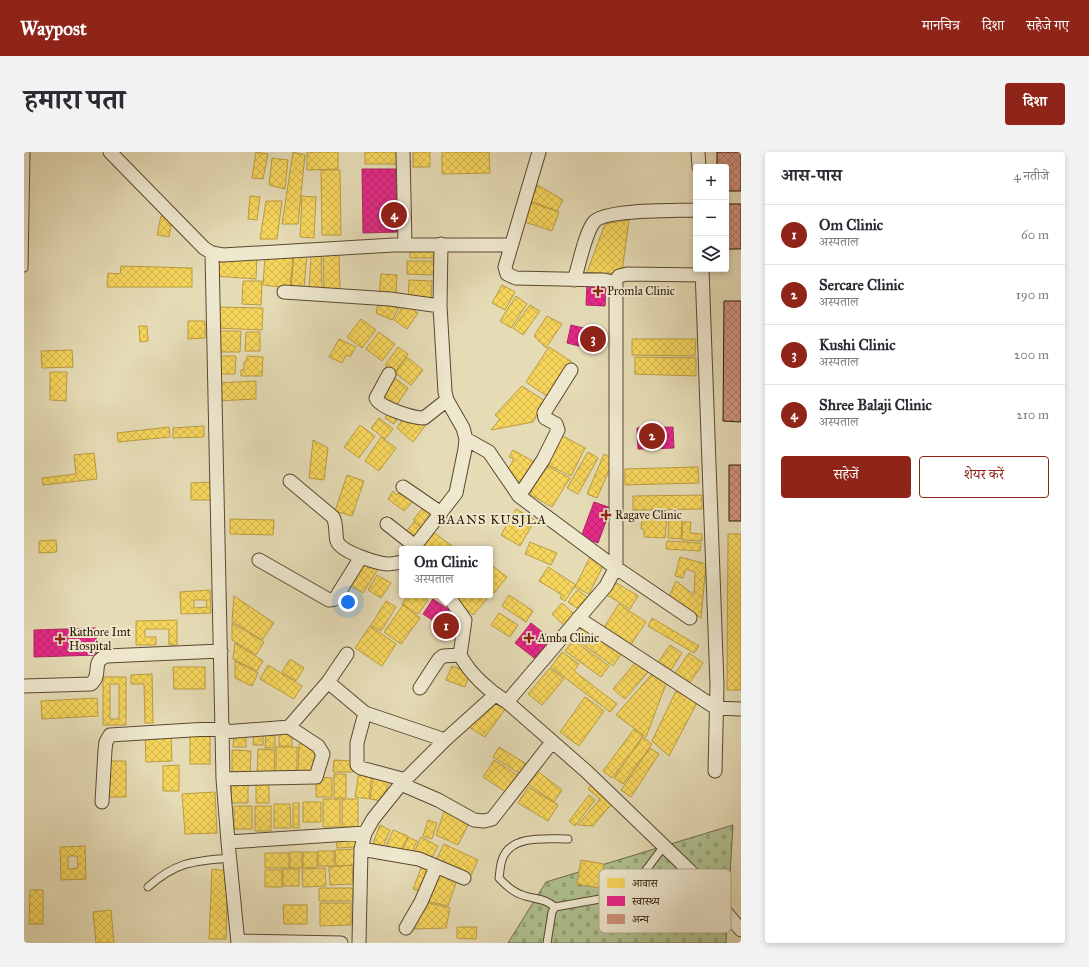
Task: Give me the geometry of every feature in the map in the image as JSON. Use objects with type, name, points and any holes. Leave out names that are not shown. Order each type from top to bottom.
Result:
[{"type":"street","points":[[110,152],[204,248],[212,253],[222,255],[405,244],[510,245]]},
{"type":"street","points":[[403,152],[405,244]]},
{"type":"street","points":[[539,152],[510,245],[505,266],[510,276],[516,278],[604,280],[615,283]]},
{"type":"street","points":[[698,152],[699,164]]},
{"type":"street","points":[[574,280],[588,234],[594,223],[600,217],[624,212],[693,210]]},
{"type":"street","points":[[416,546],[456,493],[466,439],[463,428],[447,400],[445,392],[440,306],[440,244]]},
{"type":"street","points":[[212,253],[223,779],[229,858],[238,942],[341,943]]},
{"type":"street","points":[[507,702],[606,586],[616,567],[615,283],[619,276],[627,274],[702,272],[716,708],[715,771]]},
{"type":"street","points":[[284,292],[390,298],[440,306]]},
{"type":"street","points":[[519,496],[542,460],[558,430],[556,424],[545,418],[545,410],[571,370]]},
{"type":"street","points":[[389,374],[376,398],[380,404],[406,415],[424,418],[447,400]]},
{"type":"street","points":[[466,439],[489,452],[519,496],[558,523],[582,544],[690,618]]},
{"type":"street","points":[[290,481],[332,517],[339,545],[361,557],[387,564],[399,562]]},
{"type":"street","points":[[403,487],[441,513]]},
{"type":"street","points":[[387,524],[413,546]]},
{"type":"street","points":[[259,560],[329,600],[335,598],[361,557]]},
{"type":"street","points":[[453,598],[465,620],[460,656],[472,673],[586,771],[688,869]]},
{"type":"street","points":[[578,618],[716,708],[741,709]]},
{"type":"street","points":[[24,686],[91,684],[97,675],[98,661],[100,658],[107,656],[221,651]]},
{"type":"street","points":[[289,727],[328,682],[347,654]]},
{"type":"street","points":[[420,688],[439,659],[443,656],[460,656]]},
{"type":"street","points":[[328,682],[365,713],[445,740]]},
{"type":"street","points":[[359,943],[361,849],[365,833],[373,819],[404,782],[445,740],[495,694]]},
{"type":"street","points":[[365,713],[357,743],[357,765],[361,768],[404,782],[474,820],[484,822],[492,819],[552,742]]},
{"type":"street","points":[[102,802],[105,750],[106,742],[110,735],[289,727],[321,748],[322,754],[316,777],[223,779]]},
{"type":"street","points":[[228,842],[365,833]]},
{"type":"street","points":[[361,849],[419,859],[464,878]]},
{"type":"street","points":[[406,928],[422,902],[436,867]]},
{"type":"street","points":[[731,918],[741,930]]},
{"type":"lane","points":[[24,268],[26,152]]},
{"type":"lane","points":[[555,907],[548,901],[525,896],[509,889],[499,878],[502,859],[511,846],[524,840],[568,839]]},
{"type":"lane","points":[[647,869],[664,846]]},
{"type":"lane","points":[[148,887],[163,873],[183,864],[229,858]]},
{"type":"lane","points":[[547,943],[552,912],[555,907],[599,899]]},
{"type":"green space","points":[[733,825],[730,869],[599,869],[599,933],[727,933],[726,943],[508,943],[546,882]]},
{"type":"building: आवास","points":[[256,152],[268,154],[263,179],[252,178]]},
{"type":"building: आवास","points":[[293,152],[305,155],[298,224],[282,224]]},
{"type":"building: आवास","points":[[307,152],[338,152],[338,169],[307,170]]},
{"type":"building: आवास","points":[[365,152],[399,152],[399,164],[365,164]]},
{"type":"building: आवास","points":[[413,152],[430,152],[430,167],[413,167]]},
{"type":"building: आवास","points":[[442,152],[489,152],[490,173],[442,174]]},
{"type":"building: आवास","points":[[272,158],[288,160],[285,189],[269,185]]},
{"type":"building: आवास","points":[[321,170],[340,170],[341,235],[322,235]]},
{"type":"building: आवास","points":[[538,185],[563,200],[557,211],[530,201]]},
{"type":"building: आवास","points":[[250,196],[260,197],[257,220],[248,219]]},
{"type":"building: आवास","points":[[302,196],[316,197],[314,238],[300,237]]},
{"type":"building: आवास","points":[[266,201],[282,201],[277,239],[260,239]]},
{"type":"building: आवास","points":[[529,202],[559,212],[552,231],[522,221]]},
{"type":"building: आवास","points":[[161,216],[172,218],[169,237],[157,235]]},
{"type":"building: आवास","points":[[629,220],[622,272],[586,275],[605,224]]},
{"type":"building: आवास","points":[[410,247],[436,247],[436,258],[410,258]]},
{"type":"building: आवास","points":[[339,251],[340,290],[324,290],[323,252]]},
{"type":"building: आवास","points":[[294,254],[307,255],[304,289],[291,288]]},
{"type":"building: आवास","points":[[311,255],[321,255],[322,289],[309,290]]},
{"type":"building: आवास","points":[[257,256],[256,279],[214,276],[215,258]]},
{"type":"building: आवास","points":[[265,256],[293,258],[290,288],[263,285]]},
{"type":"building: आवास","points":[[407,261],[434,261],[434,275],[407,274]]},
{"type":"building: आवास","points":[[121,266],[192,268],[192,287],[107,287],[108,273],[120,274]]},
{"type":"building: आवास","points":[[381,274],[397,275],[396,296],[379,295]]},
{"type":"building: आवास","points":[[409,280],[432,281],[431,300],[408,299]]},
{"type":"building: आवास","points":[[243,281],[262,281],[261,305],[242,304]]},
{"type":"building: आवास","points":[[502,285],[515,292],[505,310],[492,303]]},
{"type":"building: आवास","points":[[516,296],[527,304],[511,328],[500,321]]},
{"type":"building: आवास","points":[[379,299],[402,302],[392,320],[376,313]]},
{"type":"building: आवास","points":[[405,304],[418,313],[407,329],[394,320]]},
{"type":"building: आवास","points":[[530,305],[540,311],[523,335],[513,328]]},
{"type":"building: आवास","points":[[217,307],[263,308],[262,330],[217,328]]},
{"type":"building: आवास","points":[[547,316],[562,324],[546,348],[534,336]]},
{"type":"building: आवास","points":[[361,319],[376,330],[362,348],[347,337]]},
{"type":"building: आवास","points":[[188,321],[205,321],[205,338],[188,339]]},
{"type":"building: आवास","points":[[139,326],[147,326],[148,341],[140,342]]},
{"type":"building: आवास","points":[[216,331],[241,331],[240,352],[216,352]]},
{"type":"building: आवास","points":[[246,332],[260,332],[260,351],[245,351]]},
{"type":"building: आवास","points":[[379,332],[395,344],[382,361],[366,349]]},
{"type":"building: आवास","points":[[339,339],[356,347],[350,357],[346,355],[342,363],[329,357]]},
{"type":"building: आवास","points":[[632,339],[696,339],[695,356],[632,355]]},
{"type":"building: आवास","points":[[398,347],[408,354],[395,372],[385,365]]},
{"type":"building: आवास","points":[[549,347],[572,362],[548,397],[526,382]]},
{"type":"building: आवास","points":[[72,350],[73,367],[42,368],[41,351]]},
{"type":"building: आवास","points":[[216,356],[236,356],[235,374],[216,374]]},
{"type":"building: आवास","points":[[247,356],[263,357],[262,376],[241,376],[241,370],[244,370],[244,362],[246,362]]},
{"type":"building: आवास","points":[[407,357],[423,370],[411,385],[395,373]]},
{"type":"building: आवास","points":[[635,357],[696,358],[696,376],[635,374]]},
{"type":"building: आवास","points":[[50,372],[67,372],[66,401],[50,400]]},
{"type":"building: आवास","points":[[392,376],[408,388],[396,406],[379,394]]},
{"type":"building: आवास","points":[[256,381],[256,399],[217,401],[217,383]]},
{"type":"building: आवास","points":[[522,386],[545,401],[533,422],[491,430],[500,419],[495,415]]},
{"type":"building: आवास","points":[[391,409],[400,415],[394,424],[385,418]]},
{"type":"building: आवास","points":[[404,417],[425,426],[413,442],[397,428]]},
{"type":"building: आवास","points":[[379,418],[393,429],[385,439],[371,428]]},
{"type":"building: आवास","points":[[360,425],[375,436],[359,458],[344,447]]},
{"type":"building: आवास","points":[[204,426],[204,437],[173,438],[173,428]]},
{"type":"building: आवास","points":[[169,427],[170,437],[118,442],[117,433]]},
{"type":"building: आवास","points":[[559,434],[585,448],[571,476],[544,463]]},
{"type":"building: आवास","points":[[381,437],[396,448],[379,471],[365,461]]},
{"type":"building: आवास","points":[[313,440],[328,448],[324,480],[309,478]]},
{"type":"building: आवास","points":[[513,450],[538,464],[525,487],[505,474],[514,459],[509,457]]},
{"type":"building: आवास","points":[[588,452],[598,458],[578,494],[567,488]]},
{"type":"building: आवास","points":[[94,453],[97,479],[43,485],[42,478],[76,474],[74,455]]},
{"type":"building: आवास","points":[[604,454],[614,459],[597,498],[587,494]]},
{"type":"building: आवास","points":[[543,464],[570,478],[552,507],[526,492]]},
{"type":"building: आवास","points":[[698,467],[699,483],[625,485],[625,469]]},
{"type":"building: आवास","points":[[347,475],[364,481],[352,516],[335,511]]},
{"type":"building: आवास","points":[[212,482],[212,500],[191,500],[191,483]]},
{"type":"building: आवास","points":[[403,489],[417,497],[404,511],[388,499],[393,491],[397,495]]},
{"type":"building: आवास","points":[[702,495],[702,509],[633,510],[633,496]]},
{"type":"building: आवास","points":[[426,504],[435,511],[421,527],[413,520]]},
{"type":"building: आवास","points":[[516,509],[535,520],[520,546],[501,535]]},
{"type":"building: आवास","points":[[645,515],[667,516],[665,538],[644,537],[644,529],[641,529],[642,519],[645,519]]},
{"type":"building: आवास","points":[[669,516],[682,517],[681,539],[668,538]]},
{"type":"building: आवास","points":[[230,519],[274,520],[273,535],[230,534]]},
{"type":"building: आवास","points":[[414,522],[423,529],[416,539],[406,532]]},
{"type":"building: आवास","points":[[683,522],[691,522],[690,533],[702,534],[702,541],[682,540]]},
{"type":"building: आवास","points":[[430,530],[452,546],[421,546]]},
{"type":"building: आवास","points":[[728,534],[741,534],[741,690],[727,690]]},
{"type":"building: आवास","points":[[56,540],[57,552],[39,553],[39,541]]},
{"type":"building: आवास","points":[[667,541],[701,543],[700,551],[666,549]]},
{"type":"building: आवास","points":[[530,542],[557,553],[551,565],[525,554]]},
{"type":"building: आवास","points":[[590,557],[603,566],[589,594],[575,587]]},
{"type":"building: आवास","points":[[680,557],[706,564],[701,618],[669,597],[676,581],[694,595],[695,572],[686,569],[683,578],[675,576]]},
{"type":"building: आवास","points":[[363,559],[378,569],[363,593],[345,582]]},
{"type":"building: आवास","points":[[493,566],[507,577],[494,593],[493,592]]},
{"type":"building: आवास","points":[[548,567],[576,585],[565,601],[560,598],[562,595],[539,581]]},
{"type":"building: आवास","points":[[377,575],[391,583],[381,598],[368,590]]},
{"type":"building: आवास","points":[[615,582],[638,596],[630,609],[607,595]]},
{"type":"building: आवास","points":[[210,590],[211,613],[181,614],[180,592]],"holes":[[[194,600],[206,600],[207,607],[194,608]]]},
{"type":"building: आवास","points":[[577,590],[589,598],[580,610],[568,602]]},
{"type":"building: आवास","points":[[509,595],[533,611],[526,622],[502,606]]},
{"type":"building: आवास","points":[[234,596],[274,623],[262,640],[232,621]]},
{"type":"building: आवास","points":[[406,598],[425,598],[428,600],[418,614],[402,604]]},
{"type":"building: आवास","points":[[454,598],[487,599],[473,615]]},
{"type":"building: आवास","points":[[386,601],[396,607],[381,631],[371,625]]},
{"type":"building: आवास","points":[[562,603],[574,614],[564,625],[552,614]]},
{"type":"building: आवास","points":[[619,604],[646,622],[628,649],[601,632]]},
{"type":"building: आवास","points":[[403,605],[420,618],[401,644],[384,632]]},
{"type":"building: आवास","points":[[499,613],[518,625],[510,637],[491,625]]},
{"type":"building: आवास","points":[[652,618],[699,646],[694,653],[648,626]]},
{"type":"building: आवास","points":[[177,620],[177,645],[169,645],[169,629],[145,629],[145,637],[156,637],[156,645],[136,645],[136,621]]},
{"type":"building: आवास","points":[[232,623],[264,642],[256,655],[232,640]]},
{"type":"building: आवास","points":[[585,624],[623,651],[613,666],[575,639]]},
{"type":"building: आवास","points":[[370,626],[396,644],[382,666],[355,648]]},
{"type":"building: आवास","points":[[573,640],[609,666],[601,677],[565,651]]},
{"type":"building: आवास","points":[[235,643],[263,661],[257,671],[233,659]]},
{"type":"building: आवास","points":[[670,645],[682,653],[667,676],[655,667]]},
{"type":"building: आवास","points":[[562,652],[579,664],[574,671],[617,704],[610,712],[551,667]]},
{"type":"building: आवास","points":[[689,653],[703,663],[687,687],[672,678]]},
{"type":"building: आवास","points":[[290,659],[304,668],[296,681],[282,672]]},
{"type":"building: आवास","points":[[235,661],[258,673],[252,686],[235,678]]},
{"type":"building: आवास","points":[[636,662],[648,672],[625,699],[613,689]]},
{"type":"building: आवास","points":[[268,665],[302,686],[294,699],[260,679]]},
{"type":"building: आवास","points":[[452,666],[470,673],[465,687],[446,680]]},
{"type":"building: आवास","points":[[173,667],[205,667],[205,689],[174,689]]},
{"type":"building: आवास","points":[[550,668],[564,679],[542,705],[528,694]]},
{"type":"building: आवास","points":[[152,674],[153,723],[145,723],[144,684],[131,684],[131,675]]},
{"type":"building: आवास","points":[[652,674],[666,684],[646,737],[616,715]]},
{"type":"building: आवास","points":[[103,677],[126,677],[126,725],[103,725]],"holes":[[[110,684],[119,684],[119,719],[110,719]]]},
{"type":"building: आवास","points":[[676,691],[698,701],[669,756],[652,741]]},
{"type":"building: आवास","points":[[585,697],[604,711],[579,746],[560,732]]},
{"type":"building: आवास","points":[[97,698],[98,716],[42,719],[41,701]]},
{"type":"building: आवास","points":[[494,699],[506,708],[485,737],[467,726]]},
{"type":"building: आवास","points":[[634,729],[643,736],[612,778],[603,771]]},
{"type":"building: आवास","points":[[190,732],[210,732],[210,764],[190,764]]},
{"type":"building: आवास","points":[[171,733],[172,761],[146,762],[145,734]]},
{"type":"building: आवास","points":[[254,733],[263,733],[263,745],[253,745]]},
{"type":"building: आवास","points":[[279,733],[292,733],[292,746],[279,746]]},
{"type":"building: आवास","points":[[234,734],[246,734],[246,747],[233,747]]},
{"type":"building: आवास","points":[[266,734],[275,734],[275,748],[265,748]]},
{"type":"building: आवास","points":[[643,737],[652,744],[623,784],[614,778]]},
{"type":"building: आवास","points":[[299,744],[315,744],[314,774],[298,773]]},
{"type":"building: आवास","points":[[276,747],[297,747],[297,777],[276,776]]},
{"type":"building: आवास","points":[[499,747],[528,765],[522,775],[493,757]]},
{"type":"building: आवास","points":[[650,748],[659,754],[631,797],[621,790]]},
{"type":"building: आवास","points":[[258,749],[275,750],[274,777],[257,776]]},
{"type":"building: आवास","points":[[232,750],[251,751],[250,776],[232,775]]},
{"type":"building: आवास","points":[[334,760],[353,761],[353,772],[333,772]]},
{"type":"building: आवास","points":[[494,760],[520,777],[509,794],[483,777]]},
{"type":"building: आवास","points":[[107,761],[126,761],[126,797],[108,797]]},
{"type":"building: आवास","points":[[179,765],[179,791],[163,791],[163,766]]},
{"type":"building: आवास","points":[[536,770],[562,790],[554,802],[526,783]]},
{"type":"building: आवास","points":[[359,771],[372,773],[369,799],[355,797]]},
{"type":"building: आवास","points":[[374,773],[391,777],[382,801],[370,799]]},
{"type":"building: आवास","points":[[334,774],[346,774],[346,798],[334,798]]},
{"type":"building: आवास","points":[[316,777],[332,778],[332,797],[316,797]]},
{"type":"building: आवास","points":[[232,780],[248,780],[248,803],[231,803]]},
{"type":"building: आवास","points":[[256,780],[269,780],[269,803],[256,803]]},
{"type":"building: आवास","points":[[593,783],[614,801],[593,826],[578,825],[600,799],[588,789]]},
{"type":"building: आवास","points":[[528,787],[558,805],[548,821],[518,803]]},
{"type":"building: आवास","points":[[215,792],[217,833],[185,834],[182,794]]},
{"type":"building: आवास","points":[[589,795],[595,800],[575,826],[569,821]]},
{"type":"building: आवास","points":[[323,799],[340,799],[340,827],[323,827]]},
{"type":"building: आवास","points":[[342,799],[358,799],[358,827],[342,827]]},
{"type":"building: आवास","points":[[303,802],[321,802],[321,822],[303,822]]},
{"type":"building: आवास","points":[[293,803],[299,803],[299,828],[293,828]]},
{"type":"building: आवास","points":[[274,804],[290,804],[291,828],[274,828]]},
{"type":"building: आवास","points":[[234,806],[252,806],[252,829],[234,829]]},
{"type":"building: आवास","points":[[255,806],[271,806],[271,831],[255,831]]},
{"type":"building: आवास","points":[[446,806],[471,819],[458,845],[436,835]]},
{"type":"building: आवास","points":[[428,820],[437,823],[432,839],[423,836]]},
{"type":"building: आवास","points":[[380,825],[390,830],[383,847],[373,843]]},
{"type":"building: आवास","points":[[393,830],[408,836],[400,853],[386,846]]},
{"type":"building: आवास","points":[[336,835],[355,835],[356,847],[337,848]]},
{"type":"building: आवास","points":[[408,837],[417,841],[410,856],[402,852]]},
{"type":"building: आवास","points":[[421,837],[438,846],[429,863],[413,854]]},
{"type":"building: आवास","points":[[444,844],[478,860],[469,880],[434,864]]},
{"type":"building: आवास","points":[[85,846],[86,879],[61,880],[60,847]],"holes":[[[68,856],[77,856],[78,868],[68,869]]]},
{"type":"building: आवास","points":[[355,849],[356,865],[336,866],[335,850]]},
{"type":"building: आवास","points":[[318,851],[334,851],[334,866],[318,866]]},
{"type":"building: आवास","points":[[290,852],[302,852],[302,868],[290,868]]},
{"type":"building: आवास","points":[[303,852],[317,852],[317,867],[303,868]]},
{"type":"building: आवास","points":[[265,853],[289,853],[289,868],[265,868]]},
{"type":"building: आवास","points":[[581,860],[604,864],[603,869],[599,869],[599,888],[577,884]]},
{"type":"building: आवास","points":[[423,863],[433,867],[423,893],[413,889]]},
{"type":"building: आवास","points":[[352,865],[353,884],[330,885],[329,867]]},
{"type":"building: आवास","points":[[325,868],[326,886],[303,887],[302,869]]},
{"type":"building: आवास","points":[[212,869],[228,871],[226,939],[209,939]]},
{"type":"building: आवास","points":[[283,869],[299,869],[299,886],[283,886]]},
{"type":"building: आवास","points":[[265,870],[282,870],[282,887],[265,887]]},
{"type":"building: आवास","points":[[435,873],[457,880],[448,906],[426,901]]},
{"type":"building: आवास","points":[[319,888],[353,888],[353,901],[319,901]]},
{"type":"building: आवास","points":[[30,890],[43,890],[43,924],[29,924]]},
{"type":"building: आवास","points":[[425,902],[450,908],[446,928],[412,929]]},
{"type":"building: आवास","points":[[320,903],[351,903],[351,925],[320,926]]},
{"type":"building: आवास","points":[[283,905],[307,905],[307,924],[284,924]]},
{"type":"building: आवास","points":[[111,910],[114,943],[96,943],[93,912]]},
{"type":"building: आवास","points":[[457,927],[477,927],[476,939],[457,938]]},
{"type":"building: स्वास्थ्य","points":[[362,169],[396,169],[397,232],[363,233]]},
{"type":"building: स्वास्थ्य","points":[[587,284],[606,285],[605,306],[586,305]]},
{"type":"building: स्वास्थ्य","points":[[571,325],[604,333],[600,351],[567,343]]},
{"type":"building: स्वास्थ्य","points":[[673,427],[674,448],[638,449],[637,428]]},
{"type":"building: स्वास्थ्य","points":[[594,502],[611,508],[598,543],[581,537]]},
{"type":"building: स्वास्थ्य","points":[[433,599],[464,620],[454,635],[423,614]]},
{"type":"building: स्वास्थ्य","points":[[531,623],[554,641],[538,661],[515,643]]},
{"type":"building: स्वास्थ्य","points":[[96,628],[97,655],[34,657],[34,630]]},
{"type":"building: अन्य","points":[[717,152],[741,152],[741,191],[729,191],[729,164],[717,164]]},
{"type":"building: अन्य","points":[[729,204],[741,204],[741,249],[729,249]]},
{"type":"building: अन्य","points":[[724,301],[741,301],[741,422],[723,421]]},
{"type":"building: अन्य","points":[[729,465],[741,465],[741,521],[729,521]]},
{"type":"place","name":"Shree Balaji Clinic","points":[[394,215]]},
{"type":"place","name":"Promla Clinic","points":[[598,291]]},
{"type":"place","name":"Kushi Clinic","points":[[593,339]]},
{"type":"place","name":"Sercare Clinic","points":[[652,436]]},
{"type":"place","name":"Ragave Clinic","points":[[606,515]]},
{"type":"place","name":"Om Clinic","points":[[446,626]]},
{"type":"place","name":"Amba Clinic","points":[[529,638]]},
{"type":"place","name":"Rathore Imt Hospital","points":[[60,639]]},
{"type":"district","name":"BAANS KUSJLA","points":[[492,519]]}]
